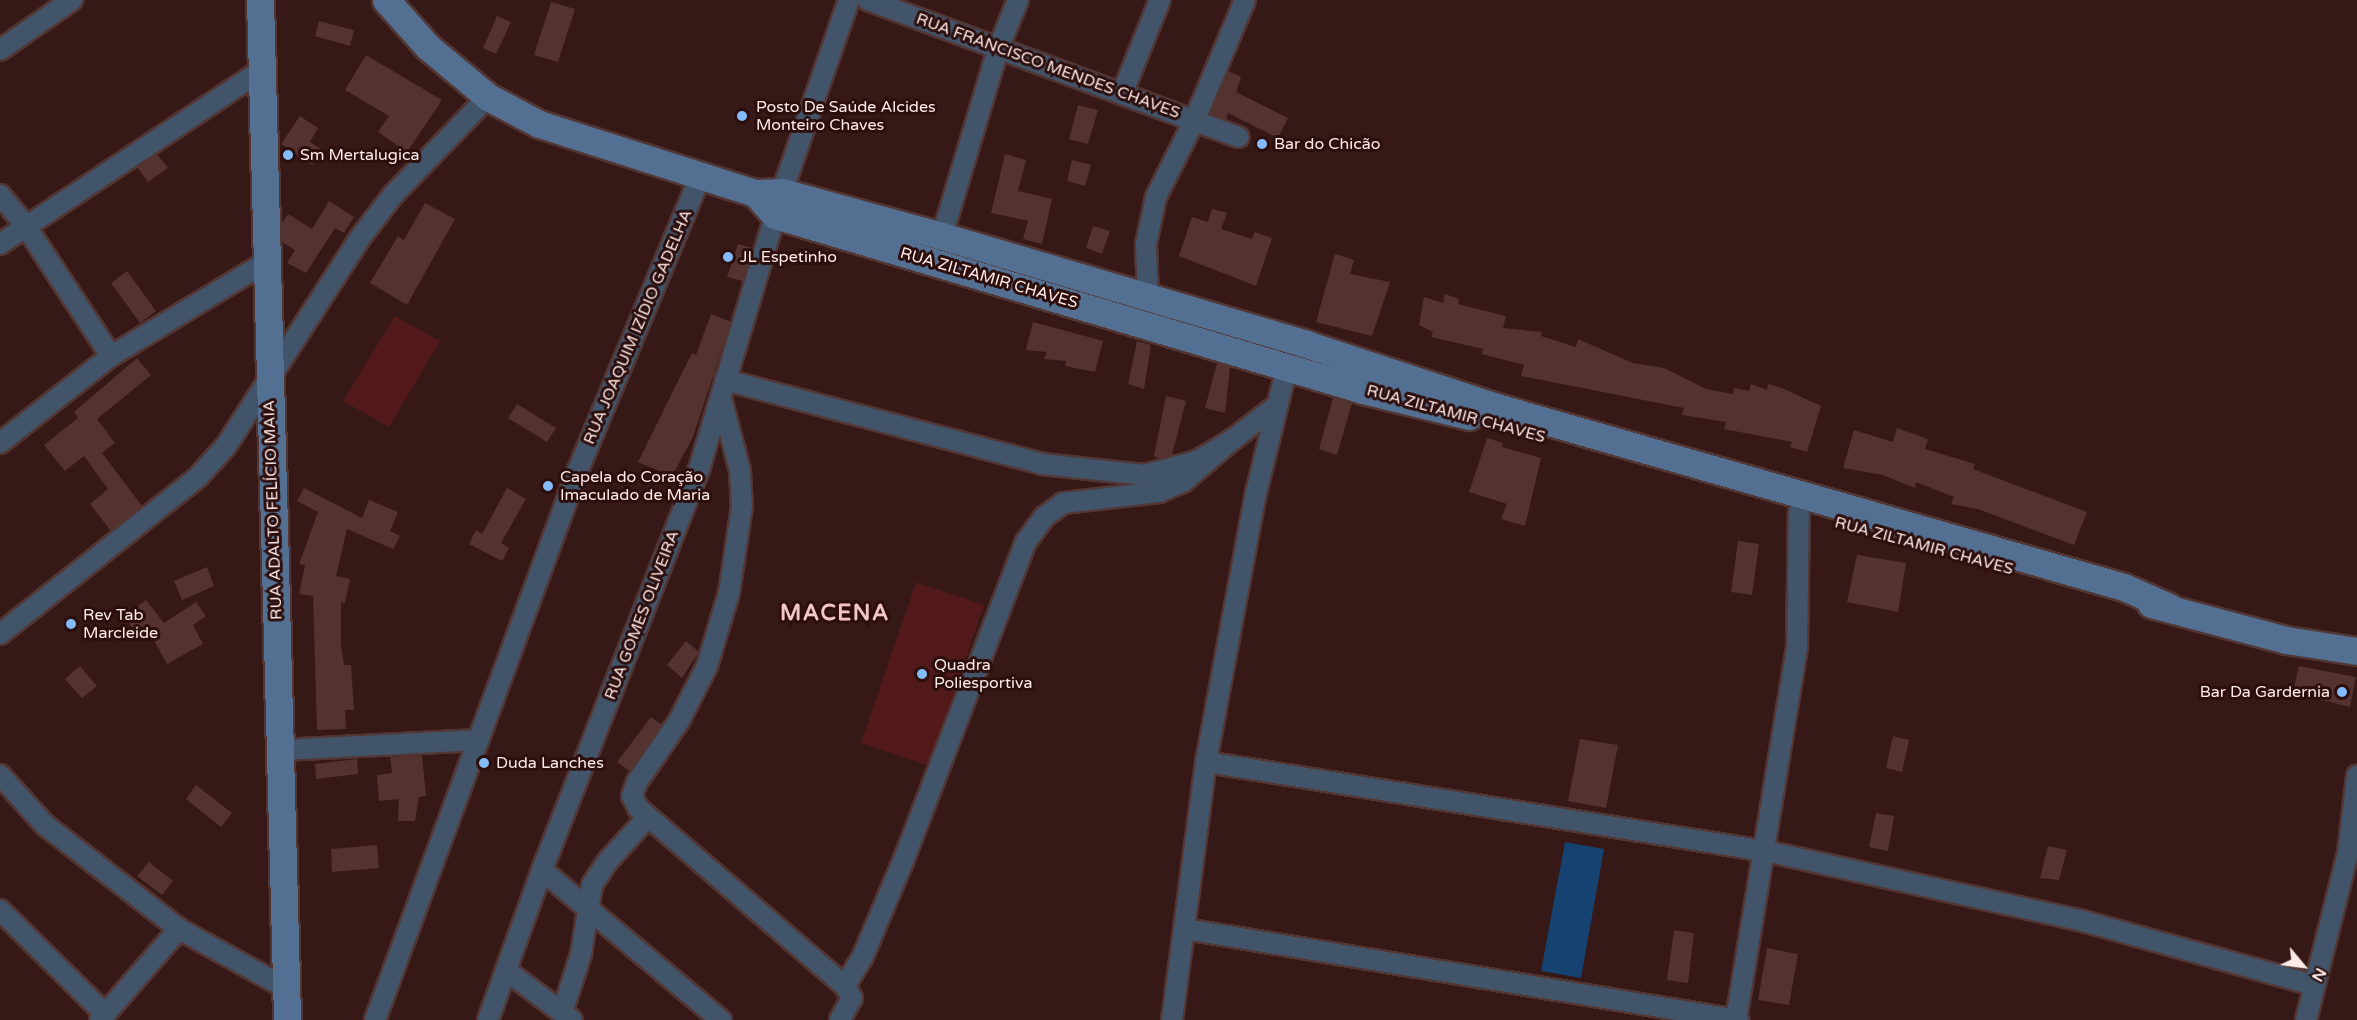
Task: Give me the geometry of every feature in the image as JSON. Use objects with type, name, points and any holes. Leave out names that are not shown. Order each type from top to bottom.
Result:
[{"type":"street","points":[[0,50],[72,0]]},
{"type":"street","name":"RUA ADALTO FELÍCIO MAIA","points":[[260,0],[287,1020]]},
{"type":"street","points":[[386,0],[428,47],[488,97],[539,124],[701,175],[779,203]]},
{"type":"street","name":"RUA GOMES OLIVEIRA","points":[[488,1020],[542,870],[700,466],[779,203],[849,0]]},
{"type":"street","name":"RUA FRANCISCO MENDES CHAVES","points":[[868,0],[1195,119],[1238,137]]},
{"type":"street","points":[[942,236],[998,49],[1018,0]]},
{"type":"street","points":[[1122,94],[1160,0]]},
{"type":"street","points":[[1148,298],[1146,244],[1156,197],[1195,119],[1245,0]]},
{"type":"street","points":[[0,244],[25,225],[262,69]]},
{"type":"street","points":[[0,634],[199,476],[226,446],[269,381],[311,308],[360,238],[393,195],[488,97]]},
{"type":"street","name":"RUA JOAQUIM IZÍDIO GADELHA","points":[[375,1020],[578,470],[701,175]]},
{"type":"street","points":[[0,195],[25,225],[111,356]]},
{"type":"street","name":"RUA ZILTAMIR CHAVES","points":[[779,203],[942,236],[1148,298],[1454,411],[2124,587],[2169,607]]},
{"type":"street","name":"RUA ZILTAMIR CHAVES","points":[[779,203],[1287,367],[1366,377]]},
{"type":"street","points":[[0,443],[111,356],[266,262]]},
{"type":"street","points":[[1172,1020],[1206,762],[1275,407],[1287,367]]},
{"type":"street","points":[[840,1020],[852,998],[845,986],[638,808],[632,792],[679,721],[707,666],[729,593],[742,506],[740,471],[723,389],[1042,464],[1146,475],[1197,461],[1232,441]]},
{"type":"street","points":[[845,986],[863,956],[904,859],[1026,542],[1044,517],[1063,503],[1159,492],[1183,482],[1275,407]]},
{"type":"street","name":"RUA ZILTAMIR CHAVES","points":[[1707,476],[1799,513],[2169,607],[2286,640],[2357,651]]},
{"type":"street","points":[[1185,929],[1737,1020],[1797,648],[1799,513]]},
{"type":"street","points":[[280,750],[479,740]]},
{"type":"street","points":[[1206,762],[1766,851],[2083,921],[2313,985]]},
{"type":"street","points":[[0,775],[45,825],[179,929],[286,988]]},
{"type":"street","points":[[2306,1020],[2348,853],[2357,777]]},
{"type":"street","points":[[507,971],[567,1016],[581,954],[592,885],[607,862],[648,816]]},
{"type":"street","points":[[542,870],[721,1020]]},
{"type":"street","points":[[0,910],[102,1017],[179,929]]},
{"type":"shaded area","points":[[395,316],[440,341],[389,427],[343,401]]},
{"type":"shaded area","name":"Quadra Poliesportiva","points":[[916,582],[984,605],[929,766],[861,743]]},
{"type":"water","points":[[1565,842],[1604,849],[1581,978],[1541,971]]},
{"type":"building","points":[[551,2],[575,9],[558,62],[534,55]]},
{"type":"building","points":[[497,16],[511,22],[496,54],[483,48]]},
{"type":"building","points":[[319,21],[354,30],[350,46],[315,36]]},
{"type":"building","points":[[366,55],[442,100],[407,152],[378,132],[389,116],[345,90]]},
{"type":"building","points":[[1228,71],[1241,77],[1236,92],[1288,118],[1278,138],[1228,113],[1226,120],[1210,114]]},
{"type":"building","points":[[1078,105],[1098,110],[1088,144],[1069,139]]},
{"type":"building","points":[[300,116],[318,128],[310,142],[322,150],[312,165],[281,144]]},
{"type":"building","points":[[157,154],[168,168],[148,182],[137,167]]},
{"type":"building","points":[[1005,154],[1026,160],[1018,191],[1052,199],[1042,244],[1023,239],[1028,221],[991,213]]},
{"type":"building","points":[[1072,160],[1091,165],[1085,186],[1067,181]]},
{"type":"building","points":[[329,201],[354,217],[344,233],[335,228],[306,273],[287,263],[295,250],[282,242],[282,223],[288,214],[312,229]]},
{"type":"building","points":[[425,203],[455,219],[407,305],[370,283],[398,236],[404,240]]},
{"type":"building","points":[[1212,209],[1227,213],[1221,229],[1252,239],[1255,232],[1272,238],[1256,286],[1179,256],[1192,217],[1208,222]]},
{"type":"building","points":[[1093,226],[1110,231],[1102,254],[1086,248]]},
{"type":"building","points":[[738,244],[753,248],[743,281],[727,277]]},
{"type":"building","points":[[1335,254],[1354,260],[1350,274],[1390,282],[1372,336],[1316,322]]},
{"type":"building","points":[[127,271],[156,311],[140,323],[111,283]]},
{"type":"building","points":[[1445,294],[1459,299],[1458,304],[1506,316],[1503,328],[1542,332],[1541,336],[1576,347],[1578,339],[1633,363],[1664,368],[1706,389],[1733,394],[1734,388],[1749,391],[1751,384],[1767,390],[1768,384],[1782,388],[1821,406],[1807,452],[1790,447],[1792,442],[1724,429],[1726,422],[1682,415],[1684,408],[1521,376],[1524,365],[1482,354],[1483,349],[1431,337],[1433,332],[1419,325],[1424,297],[1443,303]]},
{"type":"building","points":[[711,314],[731,322],[693,437],[672,476],[638,462],[692,353],[696,355]]},
{"type":"building","points":[[1033,322],[1103,341],[1095,372],[1065,366],[1066,361],[1044,359],[1047,352],[1026,350]]},
{"type":"building","points":[[1137,341],[1151,345],[1144,389],[1128,384]]},
{"type":"building","points":[[137,358],[151,375],[97,419],[115,443],[102,453],[142,506],[111,531],[90,504],[108,489],[84,456],[65,471],[44,445],[78,418],[74,412]]},
{"type":"building","points":[[1217,363],[1230,367],[1225,413],[1205,408]]},
{"type":"building","points":[[1166,396],[1186,401],[1172,455],[1160,459],[1154,456]]},
{"type":"building","points":[[1333,398],[1352,403],[1337,455],[1319,449]]},
{"type":"building","points":[[517,404],[556,428],[547,442],[508,418]]},
{"type":"building","points":[[1897,428],[1928,439],[1925,449],[1975,464],[1973,469],[2087,512],[2074,545],[1978,509],[1951,504],[1954,497],[1916,482],[1915,488],[1883,475],[1843,468],[1854,430],[1893,442]]},
{"type":"building","points":[[1487,438],[1503,443],[1502,447],[1541,458],[1525,526],[1501,519],[1507,504],[1469,492]]},
{"type":"building","points":[[304,488],[362,518],[369,500],[398,512],[390,531],[400,536],[393,549],[347,529],[336,576],[350,579],[345,603],[341,602],[341,645],[344,665],[351,665],[354,710],[345,710],[346,729],[317,730],[313,596],[299,594],[305,565],[299,564],[318,512],[297,501]]},
{"type":"building","points":[[507,488],[526,499],[501,543],[509,548],[502,561],[469,544],[476,530],[482,534]]},
{"type":"building","points":[[1738,541],[1759,544],[1752,595],[1731,592]]},
{"type":"building","points":[[1857,555],[1906,563],[1898,612],[1847,602]]},
{"type":"building","points":[[207,567],[214,586],[182,600],[174,581]]},
{"type":"building","points":[[146,600],[164,623],[196,602],[206,616],[193,625],[203,644],[167,664],[149,631],[140,638],[124,617]]},
{"type":"building","points":[[686,641],[699,652],[682,678],[667,665]]},
{"type":"building","points":[[80,666],[97,686],[82,698],[65,679]]},
{"type":"building","points":[[2299,666],[2356,677],[2350,707],[2293,693]]},
{"type":"building","points":[[651,717],[662,725],[630,771],[617,762]]},
{"type":"building","points":[[1893,736],[1909,740],[1902,772],[1886,768]]},
{"type":"building","points":[[1580,739],[1618,745],[1606,808],[1568,801]]},
{"type":"building","points":[[422,755],[426,796],[419,797],[415,821],[398,821],[399,799],[379,801],[377,775],[392,773],[390,757]]},
{"type":"building","points":[[357,759],[358,774],[316,779],[315,764]]},
{"type":"building","points":[[196,785],[232,813],[221,827],[186,799]]},
{"type":"building","points":[[1876,813],[1894,816],[1888,851],[1869,847]]},
{"type":"building","points":[[377,845],[379,868],[332,872],[331,849]]},
{"type":"building","points":[[2048,846],[2067,850],[2059,880],[2040,878]]},
{"type":"building","points":[[149,862],[173,881],[162,895],[137,876]]},
{"type":"building","points":[[1674,930],[1694,933],[1688,983],[1667,980]]},
{"type":"building","points":[[1767,948],[1798,954],[1789,1005],[1758,1000]]},
{"type":"place","name":"Posto De Saúde Alcides Monteiro Chaves","points":[[742,116]]},
{"type":"place","name":"Bar do Chicão","points":[[1262,144]]},
{"type":"place","name":"Sm Mertalugica","points":[[288,155]]},
{"type":"place","name":"JL Espetinho","points":[[728,257]]},
{"type":"place","name":"Capela do Coração Imaculado de Maria","points":[[548,486]]},
{"type":"place","name":"Rev Tab Marcleide","points":[[71,624]]},
{"type":"place","name":"Quadra Poliesportiva","points":[[922,674]]},
{"type":"place","name":"Bar Da Gardernia","points":[[2342,692]]},
{"type":"place","name":"Duda Lanches","points":[[484,763]]},
{"type":"district","name":"MACENA","points":[[835,614]]}]
